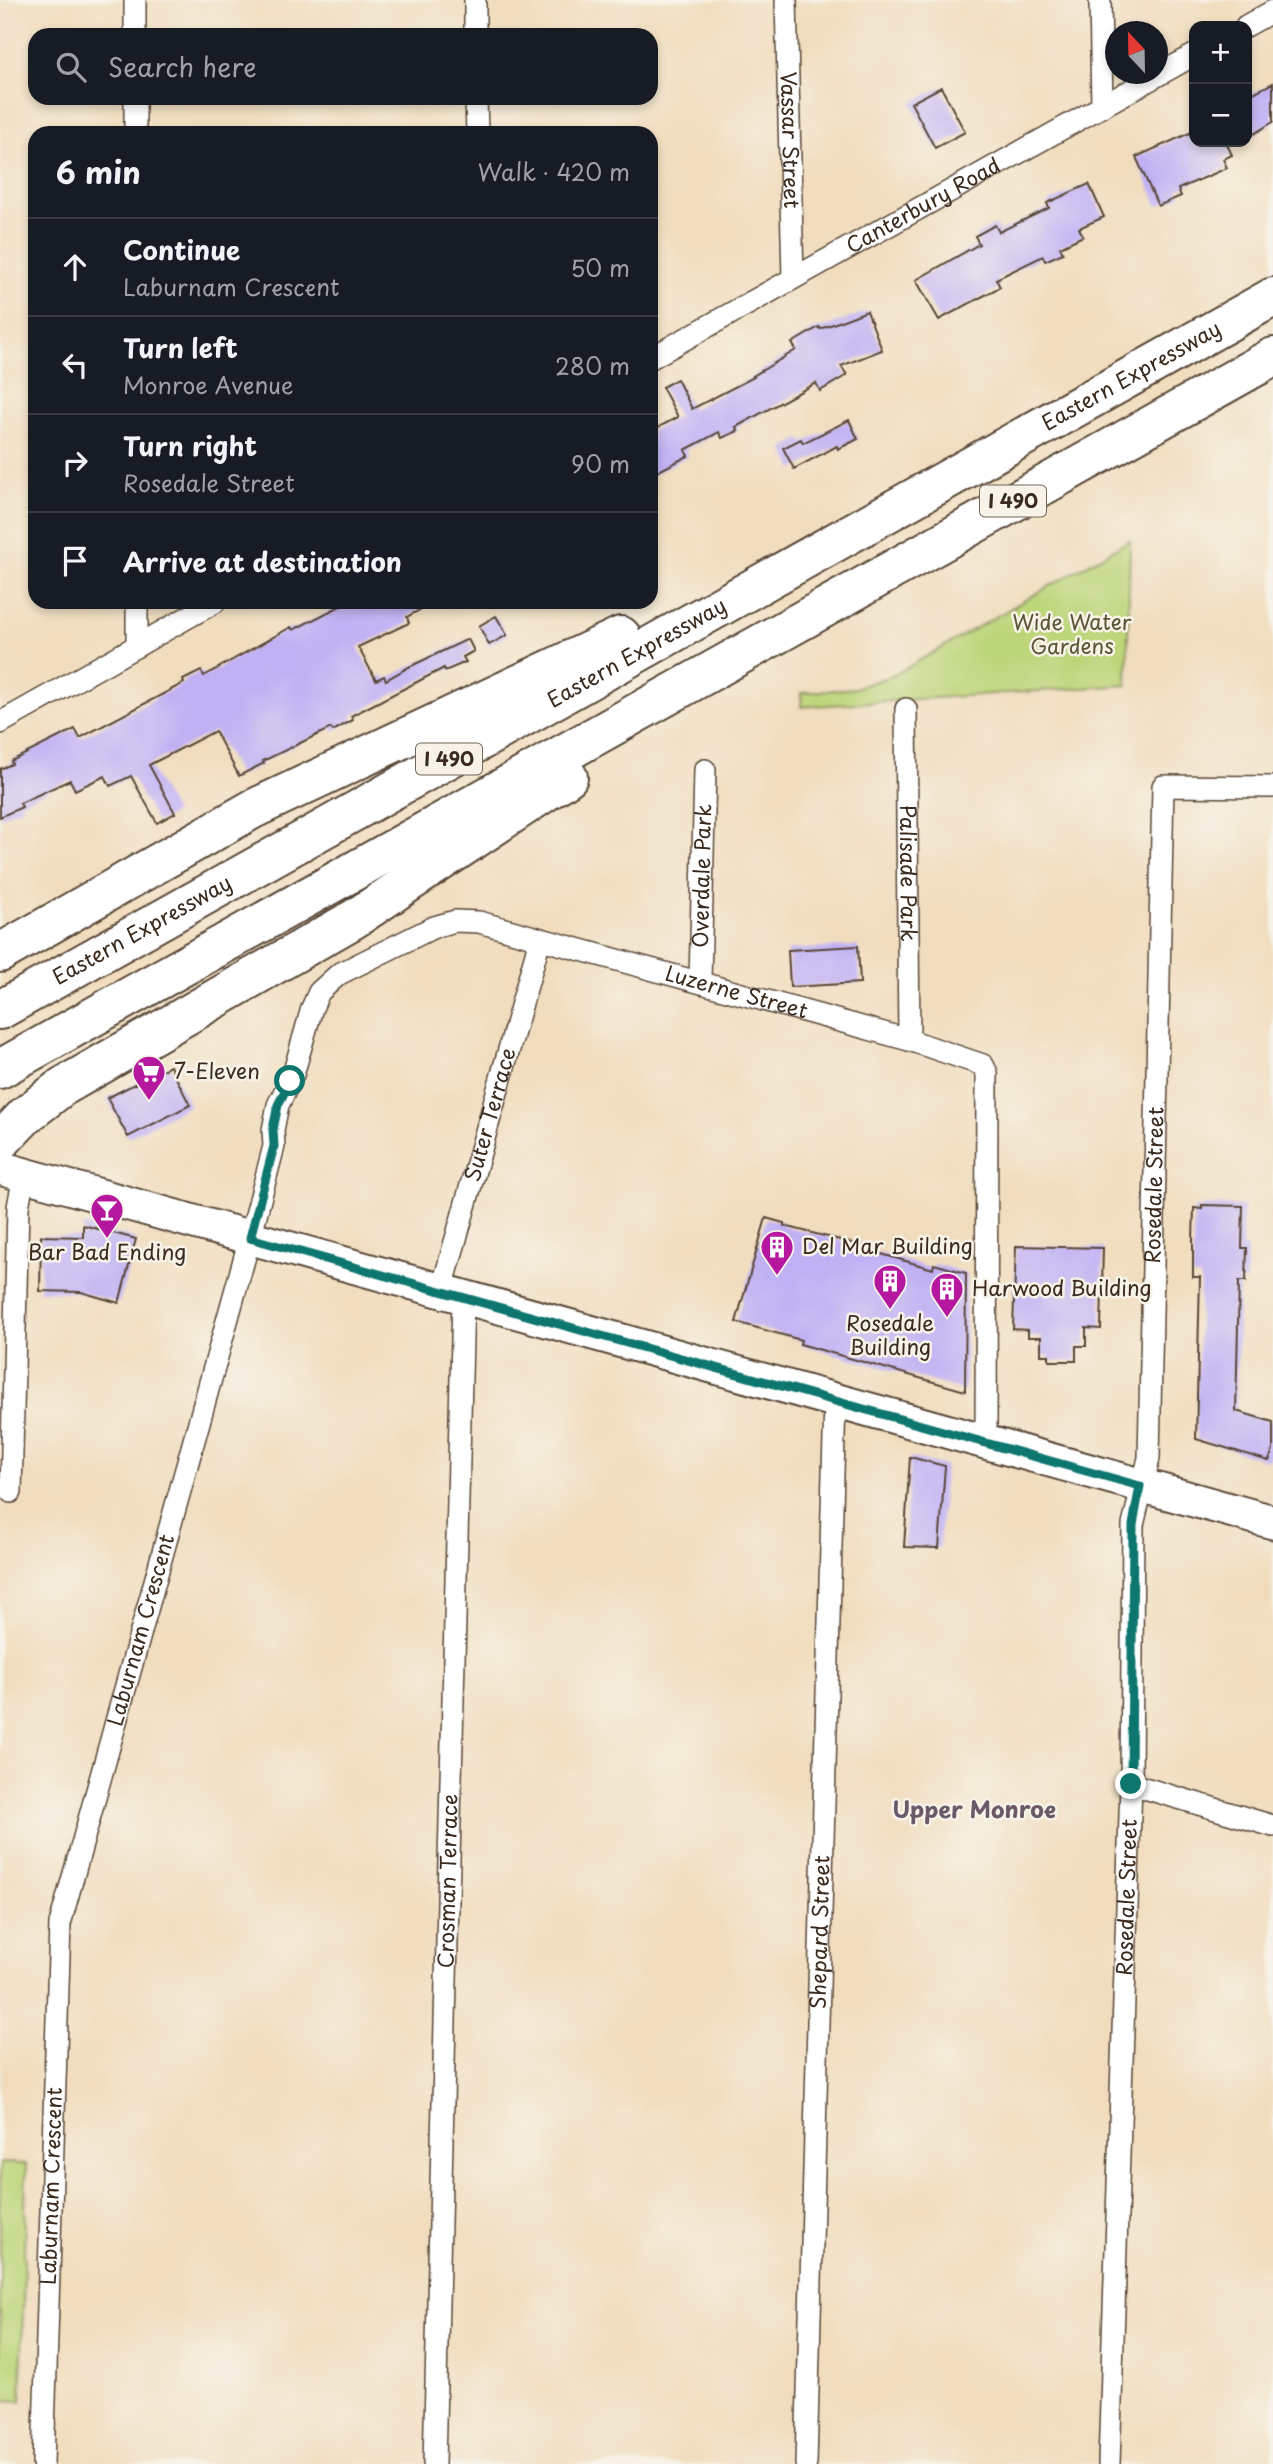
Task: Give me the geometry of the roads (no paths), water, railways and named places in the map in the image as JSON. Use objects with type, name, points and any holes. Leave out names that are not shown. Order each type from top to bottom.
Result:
[{"type":"highway","name":"Eastern Expressway","points":[[0,1010],[1273,297]]},
{"type":"highway","name":"I 490","points":[[0,1069],[1273,357]]},
{"type":"highway","points":[[1223,385],[1273,362]]},
{"type":"highway","points":[[0,953],[277,796],[899,507]]},
{"type":"highway","points":[[0,1142],[34,1108],[62,1087],[373,908],[803,618]]},
{"type":"main road","points":[[12,1172],[1273,1522]]},
{"type":"street","points":[[135,0],[135,28]]},
{"type":"street","points":[[475,0],[475,28]]},
{"type":"street","name":"Vassar Street","points":[[786,0],[793,278]]},
{"type":"street","points":[[1100,0],[1101,106]]},
{"type":"street","points":[[1252,23],[1273,11]]},
{"type":"street","name":"Canterbury Road","points":[[658,354],[1189,58]]},
{"type":"street","points":[[135,105],[135,126]]},
{"type":"street","points":[[476,105],[477,126]]},
{"type":"street","points":[[137,609],[137,646]]},
{"type":"street","points":[[0,723],[203,609]]},
{"type":"street","name":"Palisade Park","points":[[906,709],[909,1040]]},
{"type":"street","name":"Overdale Park","points":[[700,981],[705,770]]},
{"type":"street","name":"Rosedale Street","points":[[1109,2464],[1131,1784],[1133,1525],[1140,1486],[1149,1458],[1163,786],[1273,787]]},
{"type":"street","name":"Laburnam Crescent","points":[[43,2464],[60,1924],[250,1238],[274,1146],[273,1129],[280,1100],[293,1074],[312,1008],[325,985],[348,969],[434,926],[455,921],[480,922]]},
{"type":"street","name":"Luzerne Street","points":[[480,922],[909,1040],[983,1065],[987,1073],[986,1443]]},
{"type":"street","name":"Suter Terrace","points":[[452,1295],[540,939]]},
{"type":"street","points":[[11,1492],[18,1207],[12,1172]]},
{"type":"street","name":"Crosman Terrace","points":[[434,2464],[452,1295]]},
{"type":"street","name":"Shepard Street","points":[[806,2464],[835,1400]]},
{"type":"street","points":[[1131,1784],[1273,1826]]},
{"type":"place","name":"7-Eleven","points":[[149,1102]]},
{"type":"place","name":"Bar Bad Ending","points":[[107,1240]]},
{"type":"place","name":"Del Mar Building","points":[[777,1277]]},
{"type":"place","name":"Rosedale Building","points":[[890,1311]]},
{"type":"place","name":"Harwood Building","points":[[947,1319]]},
{"type":"district","name":"Upper Monroe","points":[[974,1810]]},
{"type":"park label","name":"Wide Water Gardens","points":[[1072,635]]}]
